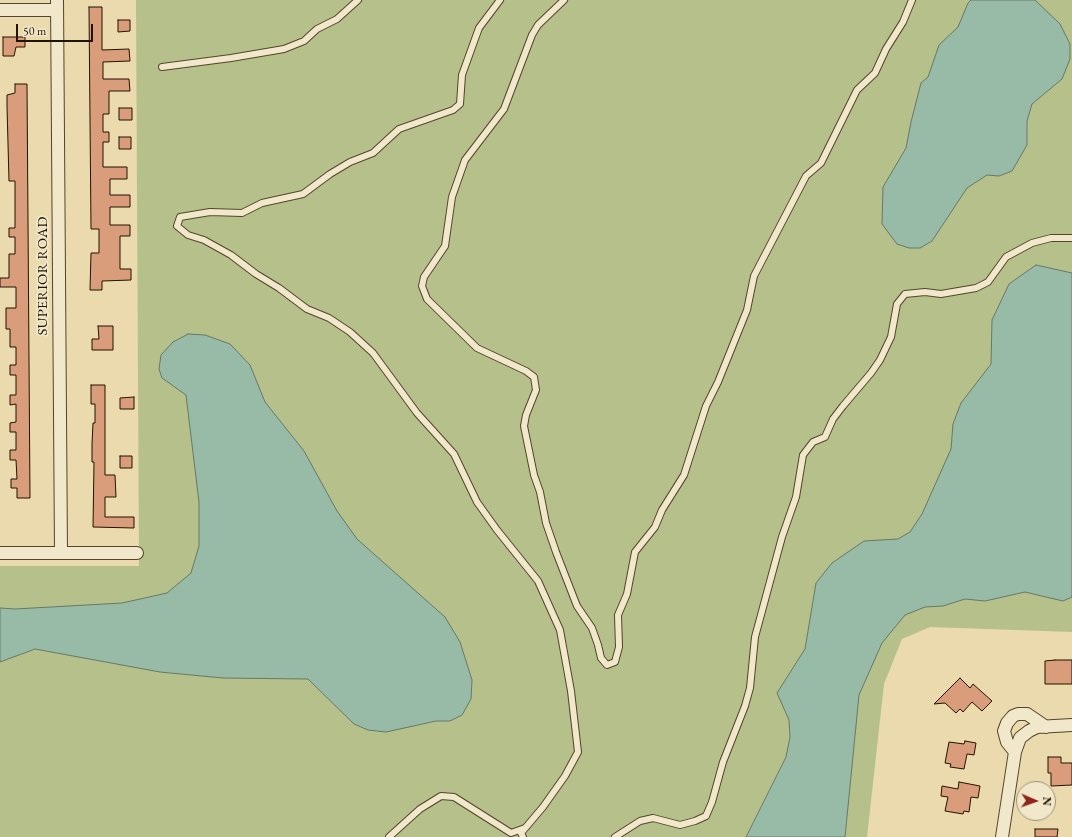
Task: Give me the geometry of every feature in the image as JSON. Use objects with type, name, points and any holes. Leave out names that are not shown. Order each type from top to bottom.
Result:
[{"type":"street","points":[[0,10],[57,5]]},
{"type":"street","name":"SUPERIOR ROAD","points":[[57,5],[61,552]]},
{"type":"street","points":[[0,553],[137,553]]},
{"type":"street","points":[[1015,752],[1007,742],[1004,731],[1007,723],[1013,716],[1018,714],[1027,714],[1046,726]]},
{"type":"street","points":[[1002,837],[1015,752],[1020,738],[1033,729],[1046,726],[1072,725]]},
{"type":"lane","points":[[162,67],[284,49],[304,41],[317,29],[337,19],[358,0]]},
{"type":"lane","points":[[500,0],[479,28],[462,75],[460,104],[453,110],[400,129],[373,153],[350,162],[330,174],[303,194],[262,203],[242,213],[210,212],[180,217],[177,226],[188,235],[204,240],[231,255],[307,309],[329,318],[350,332],[373,353],[417,413],[454,454],[478,502],[497,530],[538,581],[560,630],[571,691],[578,752],[565,776],[543,808],[521,833],[523,837]]},
{"type":"lane","points":[[564,0],[538,25],[532,35],[504,109],[465,160],[452,197],[444,246],[424,277],[422,286],[427,298],[477,348],[534,377],[536,390],[526,415],[524,426],[546,523],[577,606],[592,628],[601,658],[607,665],[615,662],[619,647],[618,615],[627,594],[635,552],[655,527],[662,510],[684,474],[706,406],[718,382],[747,310],[754,276],[806,176],[821,163],[857,90],[875,73],[886,50],[903,22],[912,0]]},
{"type":"lane","points":[[615,837],[640,821],[653,818],[680,825],[706,816],[712,802],[723,762],[745,706],[750,688],[755,637],[782,537],[796,497],[803,455],[813,442],[825,437],[834,419],[843,406],[880,360],[891,337],[897,304],[905,294],[925,292],[941,294],[976,288],[988,282],[1006,257],[1032,243],[1051,238],[1072,238]]},
{"type":"lane","points":[[389,837],[420,809],[441,796],[454,797],[511,833],[525,828]]},
{"type":"green space","points":[[136,0],[1072,0],[1072,632],[930,627],[902,639],[884,684],[867,837],[0,837],[0,566],[139,566]]},
{"type":"shaded area","points":[[971,0],[1035,0],[1060,24],[1070,44],[1070,59],[1062,79],[1032,104],[1027,121],[1027,145],[1012,171],[999,176],[987,175],[967,188],[932,241],[920,248],[909,248],[897,244],[882,224],[883,187],[906,148],[921,83],[928,77],[939,45],[958,27],[968,3]]},
{"type":"shaded area","points":[[1036,265],[1072,273],[1072,597],[1063,601],[1025,592],[985,601],[965,599],[943,606],[925,607],[905,615],[882,643],[859,695],[845,837],[746,837],[786,757],[790,737],[789,720],[777,693],[805,649],[816,583],[832,563],[864,541],[898,539],[910,532],[922,514],[951,449],[953,424],[961,403],[991,364],[992,320],[1009,284]]},
{"type":"shaded area","points":[[188,334],[205,335],[230,344],[250,365],[265,402],[304,451],[337,511],[357,539],[445,617],[460,642],[472,680],[471,699],[462,715],[450,721],[436,721],[386,732],[368,730],[354,724],[308,679],[223,678],[160,672],[35,649],[0,662],[0,608],[15,609],[122,603],[167,593],[191,573],[199,546],[199,502],[186,395],[162,378],[159,369],[161,355],[173,342]]},
{"type":"building","points":[[89,7],[102,7],[102,50],[129,49],[130,61],[103,62],[103,79],[129,79],[130,91],[109,91],[109,114],[103,114],[103,132],[109,132],[109,142],[103,142],[103,167],[127,167],[127,179],[110,179],[110,195],[130,195],[130,207],[110,207],[110,225],[130,225],[130,236],[120,236],[120,269],[131,269],[131,280],[102,281],[102,290],[90,290],[91,253],[99,253],[99,229],[91,229]]},
{"type":"building","points":[[118,20],[130,20],[130,31],[118,32]]},
{"type":"building","points":[[3,37],[25,37],[25,47],[16,47],[14,56],[3,56]]},
{"type":"building","points":[[15,84],[27,84],[30,498],[17,498],[17,488],[11,488],[11,479],[17,479],[16,460],[10,460],[10,450],[16,450],[16,432],[10,432],[10,423],[16,422],[16,404],[10,405],[10,395],[16,395],[16,375],[10,375],[10,365],[16,365],[16,347],[10,347],[10,329],[6,329],[6,308],[16,308],[16,287],[0,287],[0,278],[9,278],[9,254],[15,254],[15,237],[9,237],[9,228],[15,228],[15,181],[9,181],[7,95],[15,93]]},
{"type":"building","points":[[119,108],[132,108],[132,120],[119,120]]},
{"type":"building","points":[[119,137],[131,137],[131,149],[119,149]]},
{"type":"building","points":[[98,326],[113,326],[113,350],[92,350],[92,339],[99,339]]},
{"type":"building","points":[[91,385],[105,385],[105,475],[115,475],[116,497],[105,497],[105,517],[134,517],[134,528],[93,527],[94,462],[92,462],[92,444],[93,423],[95,423],[95,404],[91,404]]},
{"type":"building","points":[[134,397],[134,409],[120,409],[120,398]]},
{"type":"building","points":[[120,456],[132,456],[132,468],[120,468]]},
{"type":"building","points":[[1072,660],[1072,684],[1045,684],[1045,661]]},
{"type":"building","points":[[960,678],[970,688],[973,684],[992,701],[982,711],[972,702],[963,712],[960,709],[956,713],[945,703],[934,704]]},
{"type":"building","points":[[965,741],[976,743],[974,755],[967,754],[964,769],[950,767],[951,764],[945,763],[949,742],[964,744]]},
{"type":"building","points":[[1048,757],[1061,757],[1061,763],[1072,763],[1072,785],[1056,786],[1056,781],[1051,781],[1051,773],[1048,773]]},
{"type":"building","points":[[959,782],[980,786],[978,798],[971,797],[969,812],[964,811],[963,814],[945,811],[948,797],[941,796],[942,786],[958,789]]},
{"type":"building","points":[[1035,829],[1058,829],[1057,837],[1035,837]]}]
